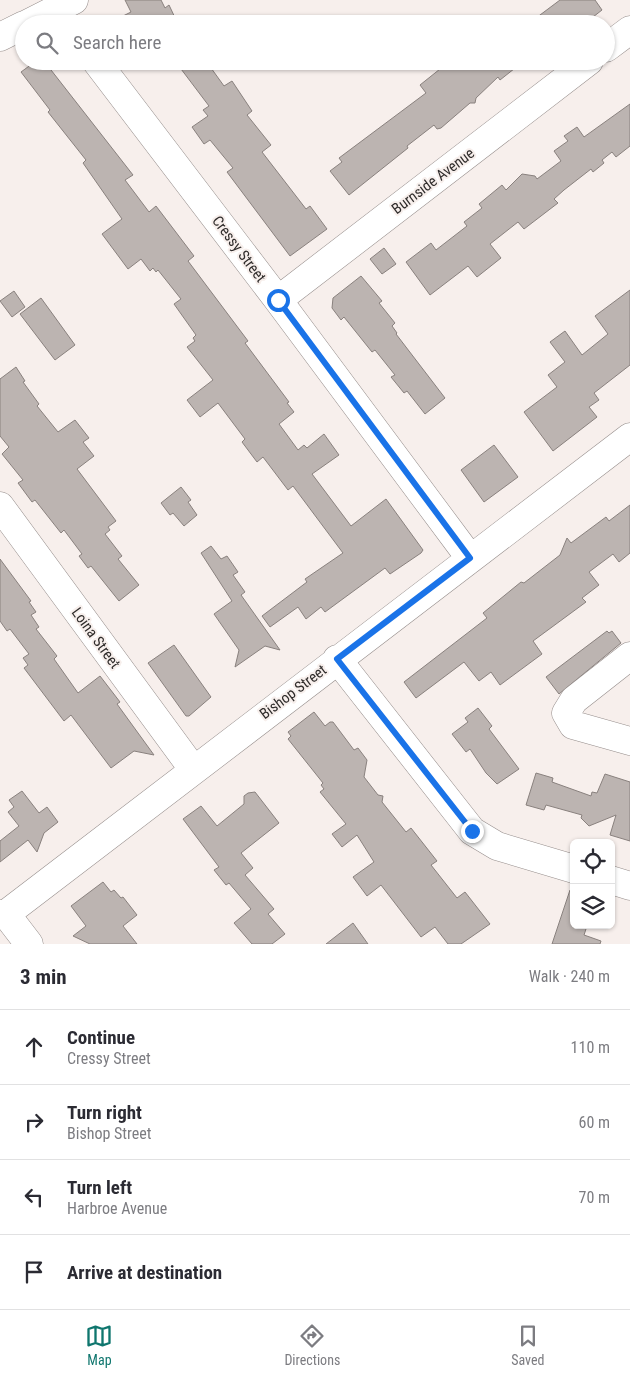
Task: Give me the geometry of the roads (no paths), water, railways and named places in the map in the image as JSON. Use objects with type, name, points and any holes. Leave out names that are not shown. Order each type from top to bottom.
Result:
[{"type":"street","points":[[54,15],[66,11]]},
{"type":"street","points":[[0,37],[15,30]]},
{"type":"street","points":[[615,41],[630,30]]},
{"type":"street","name":"Cressy Street","points":[[103,70],[278,300],[470,558]]},
{"type":"street","name":"Burnside Avenue","points":[[278,300],[577,70]]},
{"type":"street","name":"Bishop Street","points":[[3,914],[630,437]]},
{"type":"street","name":"Loina Street","points":[[0,506],[193,769]]},
{"type":"street","points":[[630,656],[574,700],[566,712],[574,725],[630,741]]},
{"type":"street","points":[[337,659],[472,831],[497,846],[570,868]]},
{"type":"street","points":[[615,881],[630,886]]},
{"type":"street","points":[[3,914],[29,944]]}]
